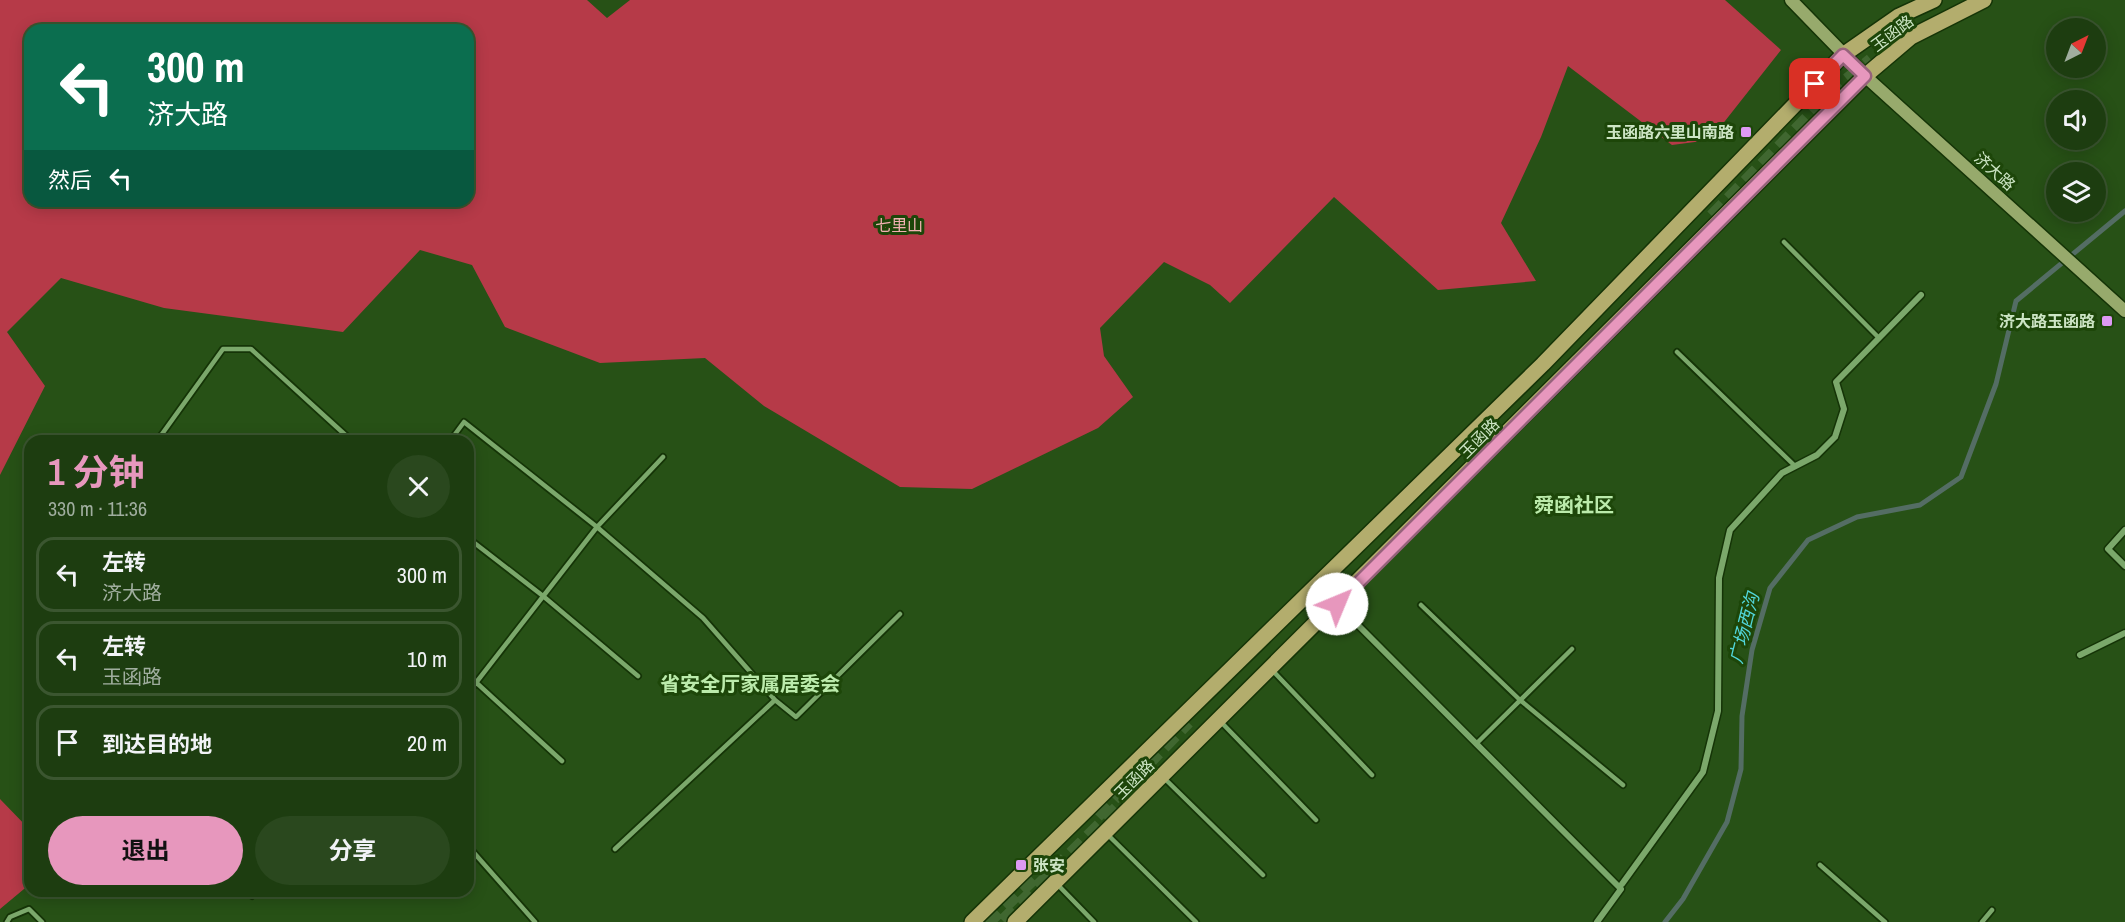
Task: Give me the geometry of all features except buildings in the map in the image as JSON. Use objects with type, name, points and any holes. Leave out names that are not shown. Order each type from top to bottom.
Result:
[{"type":"main road","name":"济大路","points":[[1791,0],[1865,76],[2125,311]]},
{"type":"main road","name":"玉函路","points":[[972,922],[1543,364],[1843,55],[1899,16],[1934,0]]},
{"type":"main road","name":"玉函路","points":[[1015,922],[1865,76],[1911,37],[1984,0]]},
{"type":"street","points":[[1622,884],[1703,772],[1718,711],[1719,578],[1730,530],[1782,473],[1817,454],[1835,437],[1844,409],[1836,382],[1921,295]]},
{"type":"street","points":[[2125,530],[2108,549],[2125,566]]},
{"type":"street","points":[[1337,604],[1621,889],[1598,922]]},
{"type":"street","points":[[2080,655],[2125,633]]},
{"type":"lane","points":[[1784,242],[1879,338]]},
{"type":"lane","points":[[162,435],[223,349],[251,349],[345,435]]},
{"type":"lane","points":[[1677,352],[1795,466]]},
{"type":"lane","points":[[454,435],[464,422],[597,526],[703,618],[775,700],[796,717],[900,614]]},
{"type":"lane","points":[[474,685],[597,526],[663,457]]},
{"type":"lane","points":[[474,543],[543,596],[638,676]]},
{"type":"lane","points":[[1421,605],[1520,700],[1623,785]]},
{"type":"lane","points":[[1476,744],[1572,648]]},
{"type":"lane","points":[[1271,669],[1372,775]]},
{"type":"lane","points":[[474,679],[562,761]]},
{"type":"lane","points":[[615,849],[775,700]]},
{"type":"lane","points":[[1220,720],[1316,820]]},
{"type":"lane","points":[[1162,777],[1263,876]]},
{"type":"lane","points":[[1106,833],[1196,922]]},
{"type":"lane","points":[[474,853],[535,922]]},
{"type":"lane","points":[[1820,865],[1885,922]]},
{"type":"lane","points":[[1055,882],[1094,922]]},
{"type":"lane","points":[[7,922],[10,917],[29,909],[42,922]]},
{"type":"lane","points":[[1982,922],[1992,910]]},
{"type":"green space","name":"七里山","points":[[0,0],[587,0],[607,18],[630,0],[1725,0],[1781,50],[1710,140],[1672,145],[1568,66],[1541,137],[1501,223],[1536,281],[1438,290],[1334,197],[1230,303],[1210,285],[1164,262],[1100,328],[1104,356],[1133,397],[1098,428],[972,489],[900,487],[764,406],[705,358],[600,363],[505,327],[472,265],[420,250],[343,332],[164,308],[61,278],[7,332],[45,386],[0,475]]},
{"type":"green space","points":[[0,799],[24,824],[24,889],[0,909]]},
{"type":"waterway","name":"广场西沟","points":[[1665,922],[1683,899],[1727,822],[1741,769],[1742,716],[1752,650],[1770,588],[1808,540],[1857,517],[1920,505],[1961,477],[1996,384],[2016,301],[2125,211]]},
{"type":"tunnel","points":[[1713,217],[1837,90],[1872,61]]},
{"type":"tunnel","points":[[1096,815],[1187,721]]},
{"type":"tunnel","points":[[1004,922],[1133,794]]},
{"type":"tunnel","points":[[986,922],[1033,877]]},
{"type":"place","name":"玉函路六里山南路","points":[[1746,132]]},
{"type":"place","name":"济大路玉函路","points":[[2107,321]]},
{"type":"place","name":"张安","points":[[1021,865]]},
{"type":"district","name":"舜函社区","points":[[1574,504]]},
{"type":"district","name":"省安全厅家属居委会","points":[[750,683]]},
{"type":"route","points":[[1337,604],[1865,76],[1843,55],[1815,84]]}]
